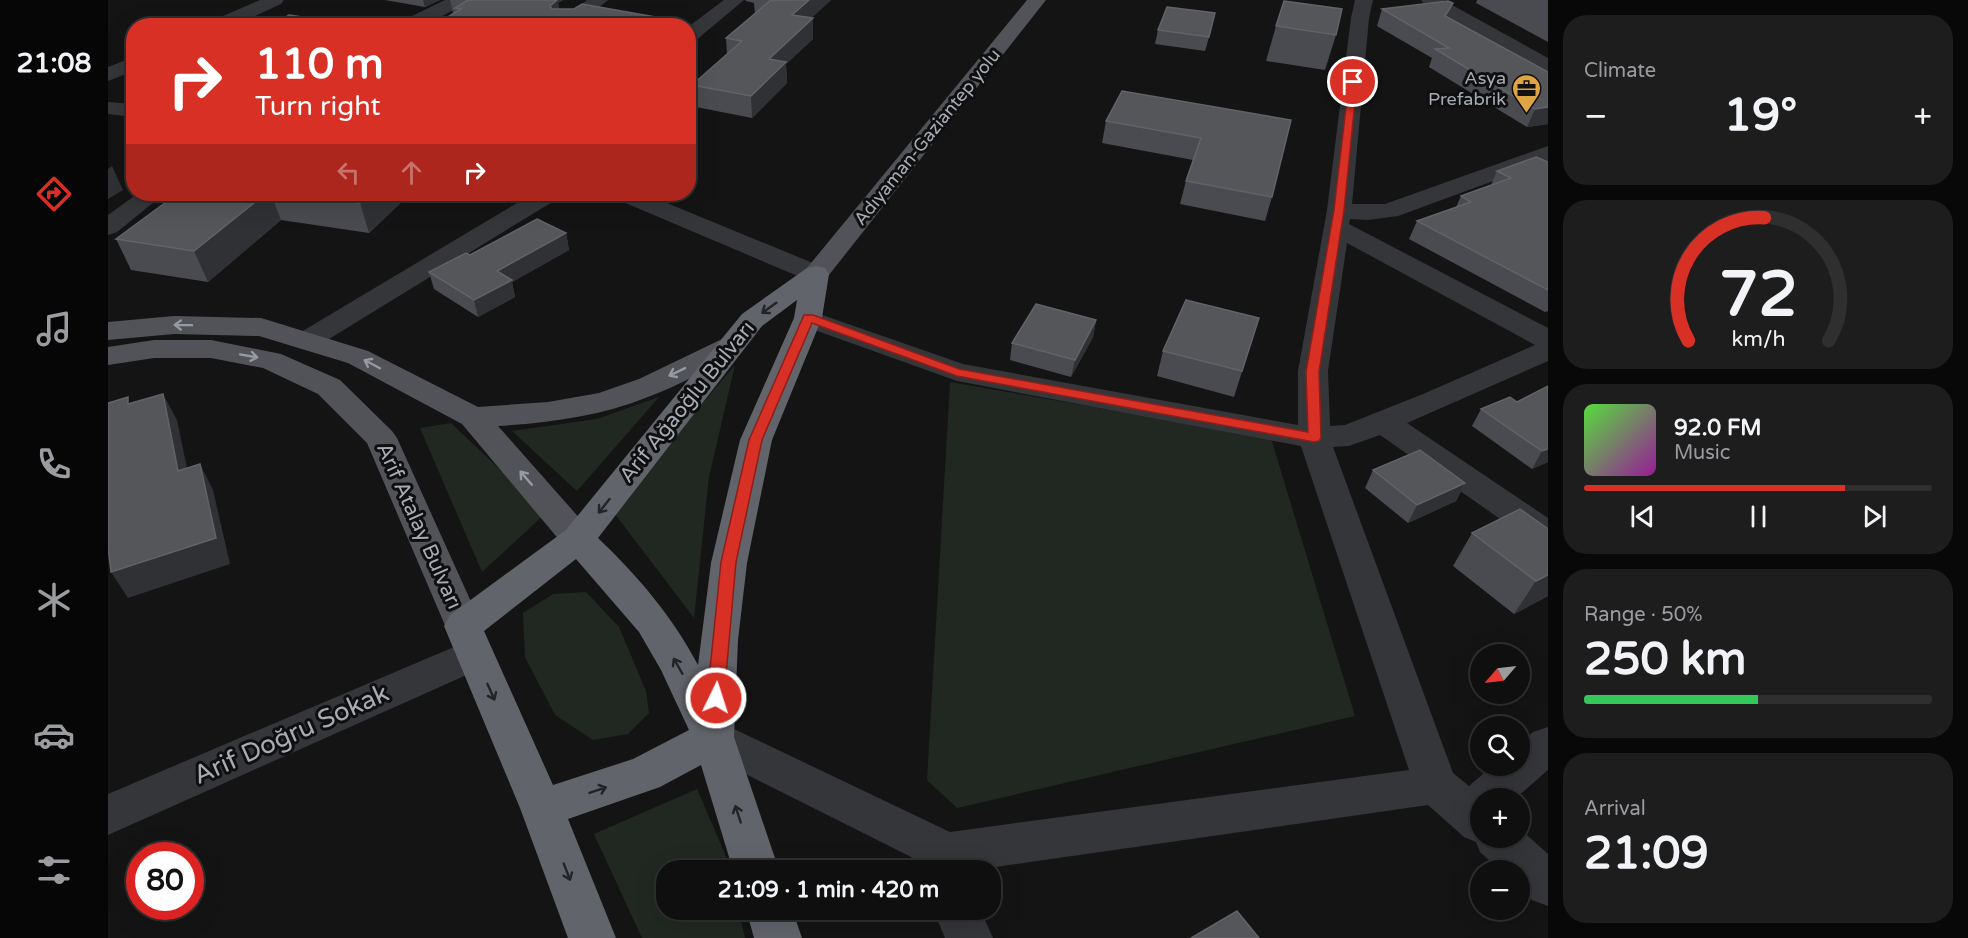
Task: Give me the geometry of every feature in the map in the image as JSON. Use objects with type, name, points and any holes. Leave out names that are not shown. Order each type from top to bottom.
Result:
[{"type":"highway","points":[[713,737],[719,640],[729,562],[753,451],[808,318],[816,274]]},
{"type":"highway","name":"Arif Ağaoğlu Bulvarı","points":[[469,640],[578,538],[752,320],[816,274]]},
{"type":"highway","points":[[578,538],[613,574],[652,623],[681,671],[713,737],[753,860]]},
{"type":"highway","points":[[469,640],[542,808],[592,938]]},
{"type":"highway","points":[[542,808],[645,774],[713,737]]},
{"type":"highway","points":[[772,920],[778,938]]},
{"type":"main road","name":"Adıyaman-Gaziantep yolu","points":[[816,274],[1037,0]]},
{"type":"main road","points":[[108,331],[174,325],[261,327],[358,357],[473,417],[578,538]]},
{"type":"main road","points":[[473,417],[540,414],[622,396],[648,386],[730,346]]},
{"type":"main road","name":"Arif Atalay Bulvarı","points":[[108,356],[154,350],[211,349],[272,360],[329,387],[381,438],[469,640]]},
{"type":"street","points":[[234,18],[275,0]]},
{"type":"street","points":[[423,18],[459,0]]},
{"type":"street","points":[[575,18],[599,0]]},
{"type":"street","points":[[696,32],[735,0]]},
{"type":"street","points":[[1364,0],[1360,18],[1338,219],[1313,372],[1314,438],[1436,785],[1470,806]]},
{"type":"street","points":[[1430,0],[1548,66]]},
{"type":"street","points":[[108,75],[126,67]]},
{"type":"street","points":[[108,108],[126,110]]},
{"type":"street","points":[[1338,219],[1389,211],[1548,153]]},
{"type":"street","points":[[108,227],[143,201]]},
{"type":"street","points":[[306,341],[536,201]]},
{"type":"street","points":[[642,201],[816,274]]},
{"type":"street","points":[[1338,219],[1548,340]]},
{"type":"street","points":[[808,318],[957,372],[1314,438],[1348,435],[1434,401],[1548,350]]},
{"type":"street","points":[[1382,421],[1548,535]]},
{"type":"street","name":"Arif Doğru Sokak","points":[[108,815],[469,640]]},
{"type":"street","points":[[713,737],[944,860]]},
{"type":"street","points":[[1507,788],[1548,746]]},
{"type":"street","points":[[961,860],[1436,785]]},
{"type":"street","points":[[1514,848],[1548,884]]},
{"type":"street","points":[[961,920],[969,938]]},
{"type":"shaded area","points":[[735,365],[709,477],[694,618],[612,510]]},
{"type":"shaded area","points":[[950,382],[1271,438],[1355,716],[957,808],[927,780]]},
{"type":"shaded area","points":[[659,397],[577,491],[512,431],[597,419]]},
{"type":"shaded area","points":[[451,423],[546,513],[482,572],[420,428]]},
{"type":"shaded area","points":[[586,592],[619,627],[646,691],[649,713],[628,734],[593,740],[555,715],[525,657],[523,613],[553,594]]},
{"type":"shaded area","points":[[697,789],[726,860],[656,860],[656,920],[741,920],[745,938],[642,938],[594,834]]},
{"type":"building","points":[[468,0],[557,0],[550,6],[552,9],[574,9],[582,4],[661,18],[446,18],[461,9],[455,8]]},
{"type":"building","points":[[771,0],[809,0],[792,15],[813,18],[769,59],[786,62],[751,96],[696,86],[696,81],[742,41],[726,38]]},
{"type":"building","points":[[1284,1],[1342,9],[1336,35],[1276,26]]},
{"type":"building","points":[[1448,1],[1453,3],[1445,16],[1548,72],[1548,107],[1535,109],[1435,49],[1449,48],[1382,9]]},
{"type":"building","points":[[1167,7],[1215,13],[1209,37],[1158,30]]},
{"type":"building","points":[[289,15],[309,18],[284,18]]},
{"type":"building","points":[[1122,91],[1291,120],[1272,197],[1186,181],[1201,138],[1106,121]]},
{"type":"building","points":[[1536,157],[1548,162],[1548,290],[1417,221],[1471,202],[1461,196],[1511,178],[1497,171]]},
{"type":"building","points":[[168,201],[256,201],[194,251],[116,239]]},
{"type":"building","points":[[537,219],[566,233],[497,271],[512,280],[474,300],[429,272],[466,253],[470,255]]},
{"type":"building","points":[[1186,300],[1259,318],[1242,371],[1163,351]]},
{"type":"building","points":[[1036,304],[1096,320],[1075,360],[1012,343]]},
{"type":"building","points":[[1548,386],[1548,449],[1542,451],[1481,409],[1510,397],[1517,402]]},
{"type":"building","points":[[163,394],[178,471],[200,464],[216,538],[111,572],[108,547],[108,403],[128,397],[128,404]]},
{"type":"building","points":[[1420,450],[1465,483],[1417,505],[1373,470]]},
{"type":"building","points":[[1520,509],[1548,529],[1548,575],[1536,581],[1472,533]]},
{"type":"building","points":[[1237,911],[1259,938],[1191,938]]},
{"type":"place","name":"Asya Prefabrik","points":[[1527,114]]},
{"type":"route","points":[[716,698],[719,640],[729,562],[756,440],[808,318],[957,372],[1314,438],[1313,372],[1339,210],[1353,82]]}]
